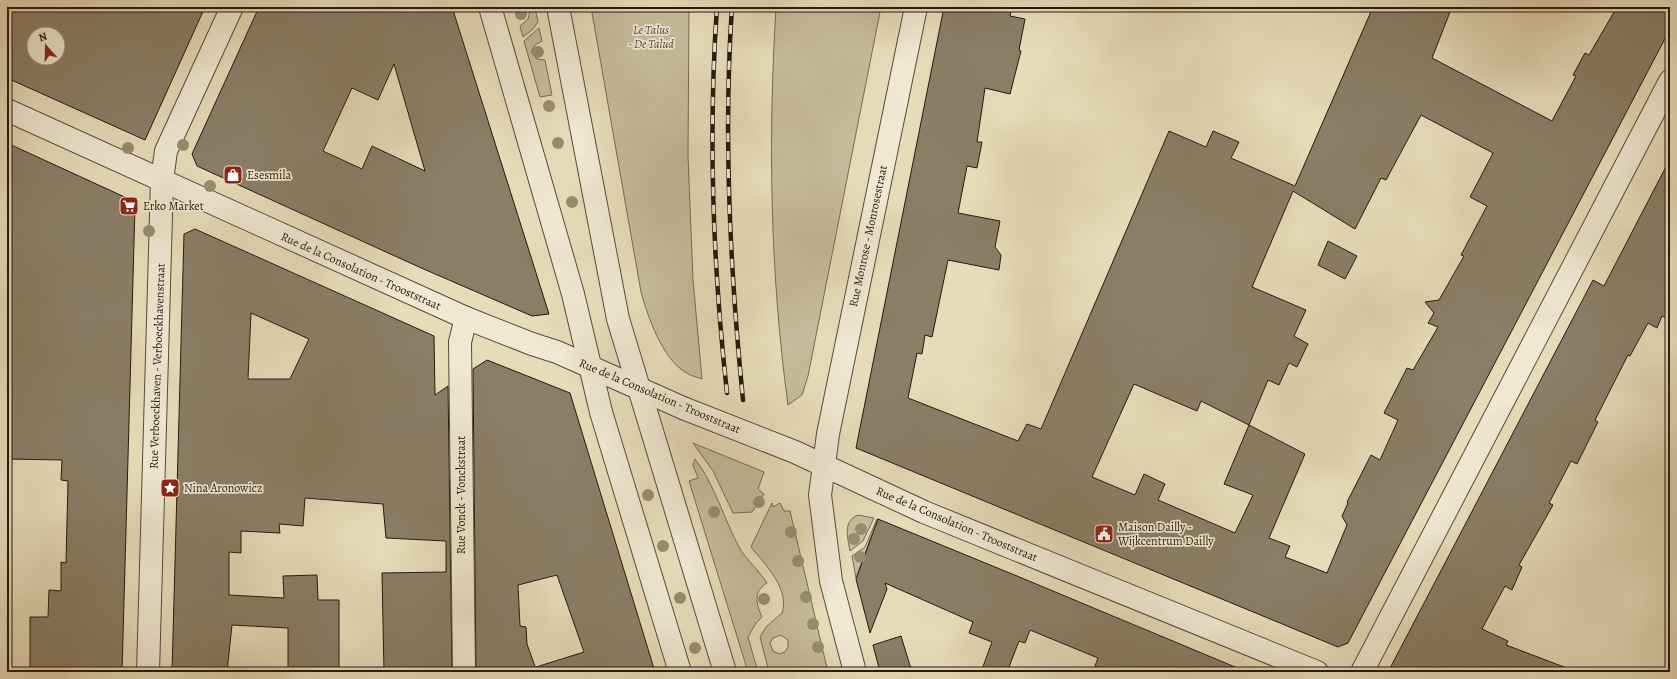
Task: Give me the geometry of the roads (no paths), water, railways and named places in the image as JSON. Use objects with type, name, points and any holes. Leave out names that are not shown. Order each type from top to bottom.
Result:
[{"type":"street","name":"Rue Verboeckhaven - Verboeckhavenstraat","points":[[148,672],[162,180],[166,151],[232,7]]},
{"type":"street","points":[[490,7],[570,287],[600,412],[680,672]]},
{"type":"street","points":[[558,7],[618,319],[725,672]]},
{"type":"street","name":"Rue Monrose - Monrosestraat","points":[[855,672],[831,580],[820,495],[828,434],[916,7]]},
{"type":"street","points":[[1362,672],[1670,81]]},
{"type":"street","name":"Rue de la Consolation - Trooststraat","points":[[7,110],[466,318],[590,366],[639,388],[795,452],[924,512],[1317,672]]},
{"type":"street","name":"Rue Vonck - Vonckstraat","points":[[464,672],[460,342],[466,318]]},
{"type":"railway","points":[[717,7],[713,103],[713,200],[718,297],[727,393]]},
{"type":"railway","points":[[732,7],[728,105],[729,204],[731,253],[743,400]]},
{"type":"place","name":"Esesmila","points":[[233,175]]},
{"type":"place","name":"Erko Market","points":[[129,206]]},
{"type":"place","name":"Nina Aronowicz","points":[[170,488]]},
{"type":"place","name":"Maison Dailly - Wijkcentrum Dailly","points":[[1104,534]]},
{"type":"park label","name":"Le Talus - De Talud","points":[[651,37]]}]
